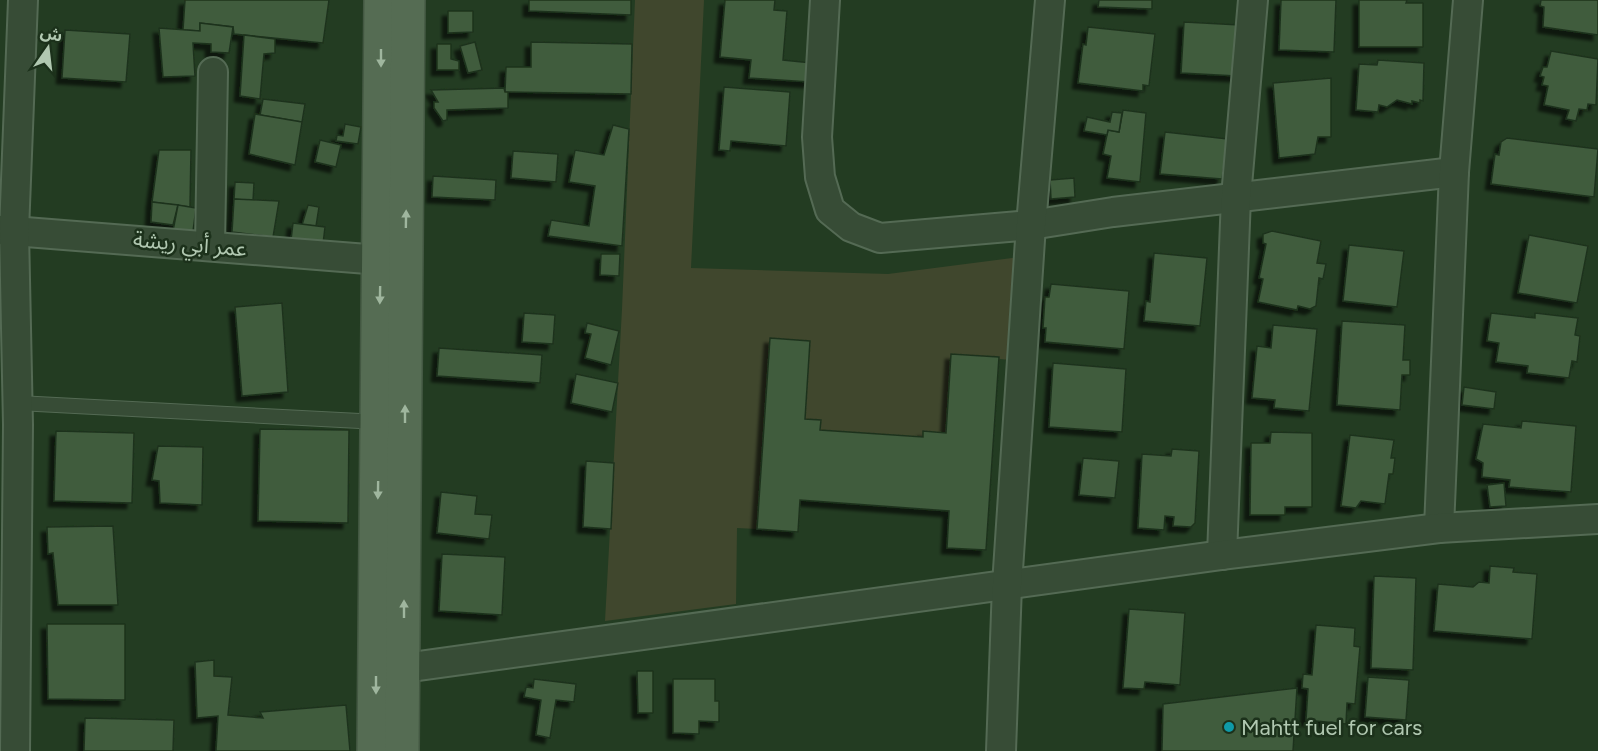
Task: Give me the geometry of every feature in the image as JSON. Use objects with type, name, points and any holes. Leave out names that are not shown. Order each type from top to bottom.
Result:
[{"type":"main road","points":[[374,751],[379,422],[381,0]]},
{"type":"main road","points":[[402,751],[408,0]]},
{"type":"street","points":[[15,751],[7,697],[18,403],[7,230],[23,0]]},
{"type":"street","points":[[825,0],[817,137],[820,177],[830,210],[851,227],[880,238],[1030,225],[1454,172]]},
{"type":"street","points":[[1001,751],[1007,585],[1030,225],[1050,0]]},
{"type":"street","points":[[1222,555],[1236,198],[1253,0]]},
{"type":"street","points":[[1439,528],[1454,172],[1468,0]]},
{"type":"street","points":[[210,246],[213,72]]},
{"type":"street","name":"عمر أبي ريشة","points":[[7,230],[380,260]]},
{"type":"street","points":[[404,668],[1222,555],[1439,528],[1598,519]]},
{"type":"lane","points":[[18,403],[379,422]]},
{"type":"green space","points":[[635,0],[704,0],[691,268],[888,274],[1019,257],[1010,360],[951,354],[946,433],[924,431],[923,437],[820,430],[821,420],[805,419],[810,342],[771,339],[757,529],[737,528],[736,604],[605,621],[622,309]]},
{"type":"building","points":[[185,0],[329,0],[323,43],[234,34],[233,27],[200,23],[200,31],[183,30]]},
{"type":"building","points":[[529,0],[631,0],[631,15],[529,11]]},
{"type":"building","points":[[725,0],[775,0],[774,10],[787,11],[783,60],[812,63],[810,82],[749,78],[751,60],[720,57]]},
{"type":"building","points":[[1099,0],[1152,0],[1152,9],[1098,7]]},
{"type":"building","points":[[1281,0],[1336,0],[1334,52],[1279,50]]},
{"type":"building","points":[[1359,0],[1407,0],[1406,3],[1423,3],[1423,47],[1359,47]]},
{"type":"building","points":[[1541,0],[1598,0],[1598,35],[1543,27],[1544,7],[1540,6]]},
{"type":"building","points":[[448,11],[473,11],[473,32],[448,33]]},
{"type":"building","points":[[1184,22],[1240,25],[1237,76],[1181,73]]},
{"type":"building","points":[[200,23],[233,27],[229,53],[211,52],[211,44],[193,43],[195,76],[163,77],[159,28],[200,31]]},
{"type":"building","points":[[1088,27],[1155,34],[1149,86],[1143,85],[1143,91],[1078,83],[1083,44],[1086,45]]},
{"type":"building","points":[[65,30],[130,34],[126,82],[62,78]]},
{"type":"building","points":[[244,35],[275,39],[275,53],[264,54],[260,99],[240,96]]},
{"type":"building","points":[[475,42],[482,70],[468,73],[460,46]]},
{"type":"building","points":[[531,42],[632,44],[631,94],[505,92],[506,67],[531,67]]},
{"type":"building","points":[[437,44],[451,44],[451,59],[459,61],[459,70],[437,70]]},
{"type":"building","points":[[1551,51],[1598,59],[1596,105],[1588,104],[1587,110],[1579,109],[1576,121],[1566,119],[1569,110],[1544,105],[1548,86],[1542,85],[1544,77],[1540,76],[1543,67],[1547,67]]},
{"type":"building","points":[[1378,60],[1424,63],[1423,101],[1420,100],[1420,103],[1412,101],[1412,104],[1397,100],[1387,107],[1379,105],[1378,112],[1356,110],[1359,64],[1377,65]]},
{"type":"building","points":[[1331,78],[1331,137],[1318,137],[1315,154],[1279,158],[1273,83]]},
{"type":"building","points":[[724,87],[790,92],[786,146],[731,141],[730,151],[719,150]]},
{"type":"building","points":[[504,88],[505,92],[508,92],[508,108],[447,110],[447,120],[443,121],[434,108],[434,102],[438,102],[431,90]]},
{"type":"building","points":[[263,99],[305,104],[302,122],[260,115]]},
{"type":"building","points":[[1123,110],[1146,113],[1140,182],[1107,178],[1111,156],[1103,154],[1108,130],[1119,132]]},
{"type":"building","points":[[1112,112],[1122,113],[1119,132],[1108,130],[1107,135],[1084,131],[1087,117],[1110,122]]},
{"type":"building","points":[[255,114],[302,122],[295,165],[249,154]]},
{"type":"building","points":[[345,124],[361,127],[358,144],[336,141],[337,135],[343,136]]},
{"type":"building","points":[[613,125],[629,129],[622,246],[548,236],[551,220],[589,226],[595,186],[569,182],[575,150],[604,155]]},
{"type":"building","points":[[1165,132],[1228,139],[1222,179],[1160,174]]},
{"type":"building","points":[[1507,138],[1598,149],[1594,197],[1491,184],[1495,154],[1499,155],[1501,142]]},
{"type":"building","points":[[320,140],[341,145],[336,167],[315,162]]},
{"type":"building","points":[[159,150],[191,150],[190,207],[152,202]]},
{"type":"building","points":[[513,151],[558,154],[556,182],[511,178]]},
{"type":"building","points":[[433,176],[496,180],[495,200],[432,197]]},
{"type":"building","points":[[1074,178],[1075,197],[1051,199],[1050,180]]},
{"type":"building","points":[[235,182],[254,183],[253,201],[234,199]]},
{"type":"building","points":[[234,199],[279,201],[273,237],[232,232]]},
{"type":"building","points":[[152,202],[178,205],[173,225],[151,222]]},
{"type":"building","points":[[178,205],[196,208],[192,239],[172,236]]},
{"type":"building","points":[[308,205],[319,207],[316,226],[302,225]]},
{"type":"building","points":[[293,223],[325,227],[323,244],[291,240]]},
{"type":"building","points":[[1272,231],[1321,241],[1317,263],[1326,264],[1323,279],[1319,278],[1316,306],[1310,309],[1298,306],[1297,310],[1258,302],[1263,279],[1259,278],[1266,244],[1263,243],[1263,234]]},
{"type":"building","points":[[1529,235],[1588,246],[1577,303],[1518,293]]},
{"type":"building","points":[[1349,245],[1404,251],[1397,307],[1343,301]]},
{"type":"building","points":[[1154,253],[1207,258],[1200,326],[1144,321],[1146,301],[1150,302]]},
{"type":"building","points":[[601,254],[620,254],[619,276],[600,275]]},
{"type":"building","points":[[1051,284],[1129,291],[1124,349],[1045,342],[1046,328],[1043,328],[1045,297],[1049,297]]},
{"type":"building","points":[[282,303],[288,392],[242,396],[235,307]]},
{"type":"building","points":[[524,313],[555,315],[553,344],[522,342]]},
{"type":"building","points":[[1491,313],[1535,318],[1535,313],[1578,318],[1575,335],[1580,336],[1577,362],[1572,361],[1569,378],[1527,373],[1528,366],[1496,362],[1499,343],[1487,341]]},
{"type":"building","points":[[1342,321],[1405,325],[1403,360],[1410,360],[1410,375],[1402,375],[1400,410],[1337,405]]},
{"type":"building","points":[[587,323],[619,331],[611,365],[585,358],[591,334],[585,333]]},
{"type":"building","points":[[1273,325],[1317,329],[1309,411],[1274,408],[1275,400],[1252,398],[1257,346],[1271,348]]},
{"type":"building","points":[[770,338],[810,341],[805,419],[821,420],[820,430],[923,437],[923,431],[946,433],[951,354],[999,357],[986,550],[947,548],[949,511],[800,500],[798,532],[757,529]]},
{"type":"building","points":[[439,348],[542,355],[540,383],[437,376]]},
{"type":"building","points":[[1053,363],[1126,369],[1122,432],[1049,427]]},
{"type":"building","points":[[576,374],[618,383],[612,412],[571,403]]},
{"type":"building","points":[[1464,387],[1496,392],[1494,409],[1462,405]]},
{"type":"building","points":[[1522,421],[1576,426],[1571,492],[1509,487],[1510,480],[1482,477],[1483,463],[1476,459],[1483,424],[1521,428]]},
{"type":"building","points":[[260,429],[349,430],[348,523],[258,521]]},
{"type":"building","points":[[56,431],[134,433],[132,503],[54,501]]},
{"type":"building","points":[[1271,432],[1312,433],[1312,507],[1285,507],[1285,515],[1250,515],[1251,443],[1270,443]]},
{"type":"building","points":[[1350,435],[1394,440],[1391,458],[1395,458],[1393,474],[1389,474],[1385,504],[1361,501],[1356,508],[1341,506]]},
{"type":"building","points":[[158,446],[203,447],[202,505],[160,503],[159,481],[152,480]]},
{"type":"building","points":[[1172,449],[1199,451],[1195,523],[1191,527],[1173,526],[1174,517],[1165,516],[1164,530],[1138,528],[1142,454],[1171,456]]},
{"type":"building","points":[[1083,458],[1119,461],[1115,498],[1079,495]]},
{"type":"building","points":[[586,461],[614,463],[611,529],[583,527]]},
{"type":"building","points":[[1504,483],[1506,506],[1490,507],[1487,485]]},
{"type":"building","points":[[441,492],[477,496],[475,514],[492,515],[489,539],[437,533]]},
{"type":"building","points":[[113,526],[118,605],[58,605],[53,553],[48,554],[47,527]]},
{"type":"building","points":[[442,554],[505,557],[502,615],[439,611]]},
{"type":"building","points":[[1490,566],[1514,568],[1513,572],[1537,574],[1532,639],[1434,631],[1438,584],[1473,587],[1479,582],[1489,583]]},
{"type":"building","points":[[1374,576],[1416,578],[1413,670],[1371,668]]},
{"type":"building","points":[[1129,609],[1185,613],[1180,685],[1145,682],[1144,689],[1123,688]]},
{"type":"building","points":[[47,624],[125,624],[125,700],[48,699]]},
{"type":"building","points":[[1316,625],[1355,628],[1354,646],[1360,647],[1355,704],[1347,703],[1346,724],[1306,720],[1308,689],[1302,688],[1303,674],[1312,675]]},
{"type":"building","points":[[214,660],[214,676],[232,677],[228,715],[263,718],[260,712],[346,705],[350,751],[216,751],[218,716],[197,718],[195,662]]},
{"type":"building","points":[[637,671],[653,671],[653,713],[638,713]]},
{"type":"building","points":[[1368,677],[1409,680],[1406,720],[1365,717]]},
{"type":"building","points":[[534,679],[576,684],[574,702],[556,700],[550,738],[536,735],[541,700],[524,697],[526,687],[533,688]]},
{"type":"building","points":[[673,679],[715,679],[715,701],[719,701],[719,722],[699,721],[699,734],[673,733]]},
{"type":"building","name":"Mahtt fuel for cars","points":[[1297,688],[1293,751],[1162,751],[1163,704]]},
{"type":"building","points":[[85,718],[174,720],[173,751],[84,751]]},
{"type":"place","name":"Mahtt fuel for cars","points":[[1229,727]]}]
